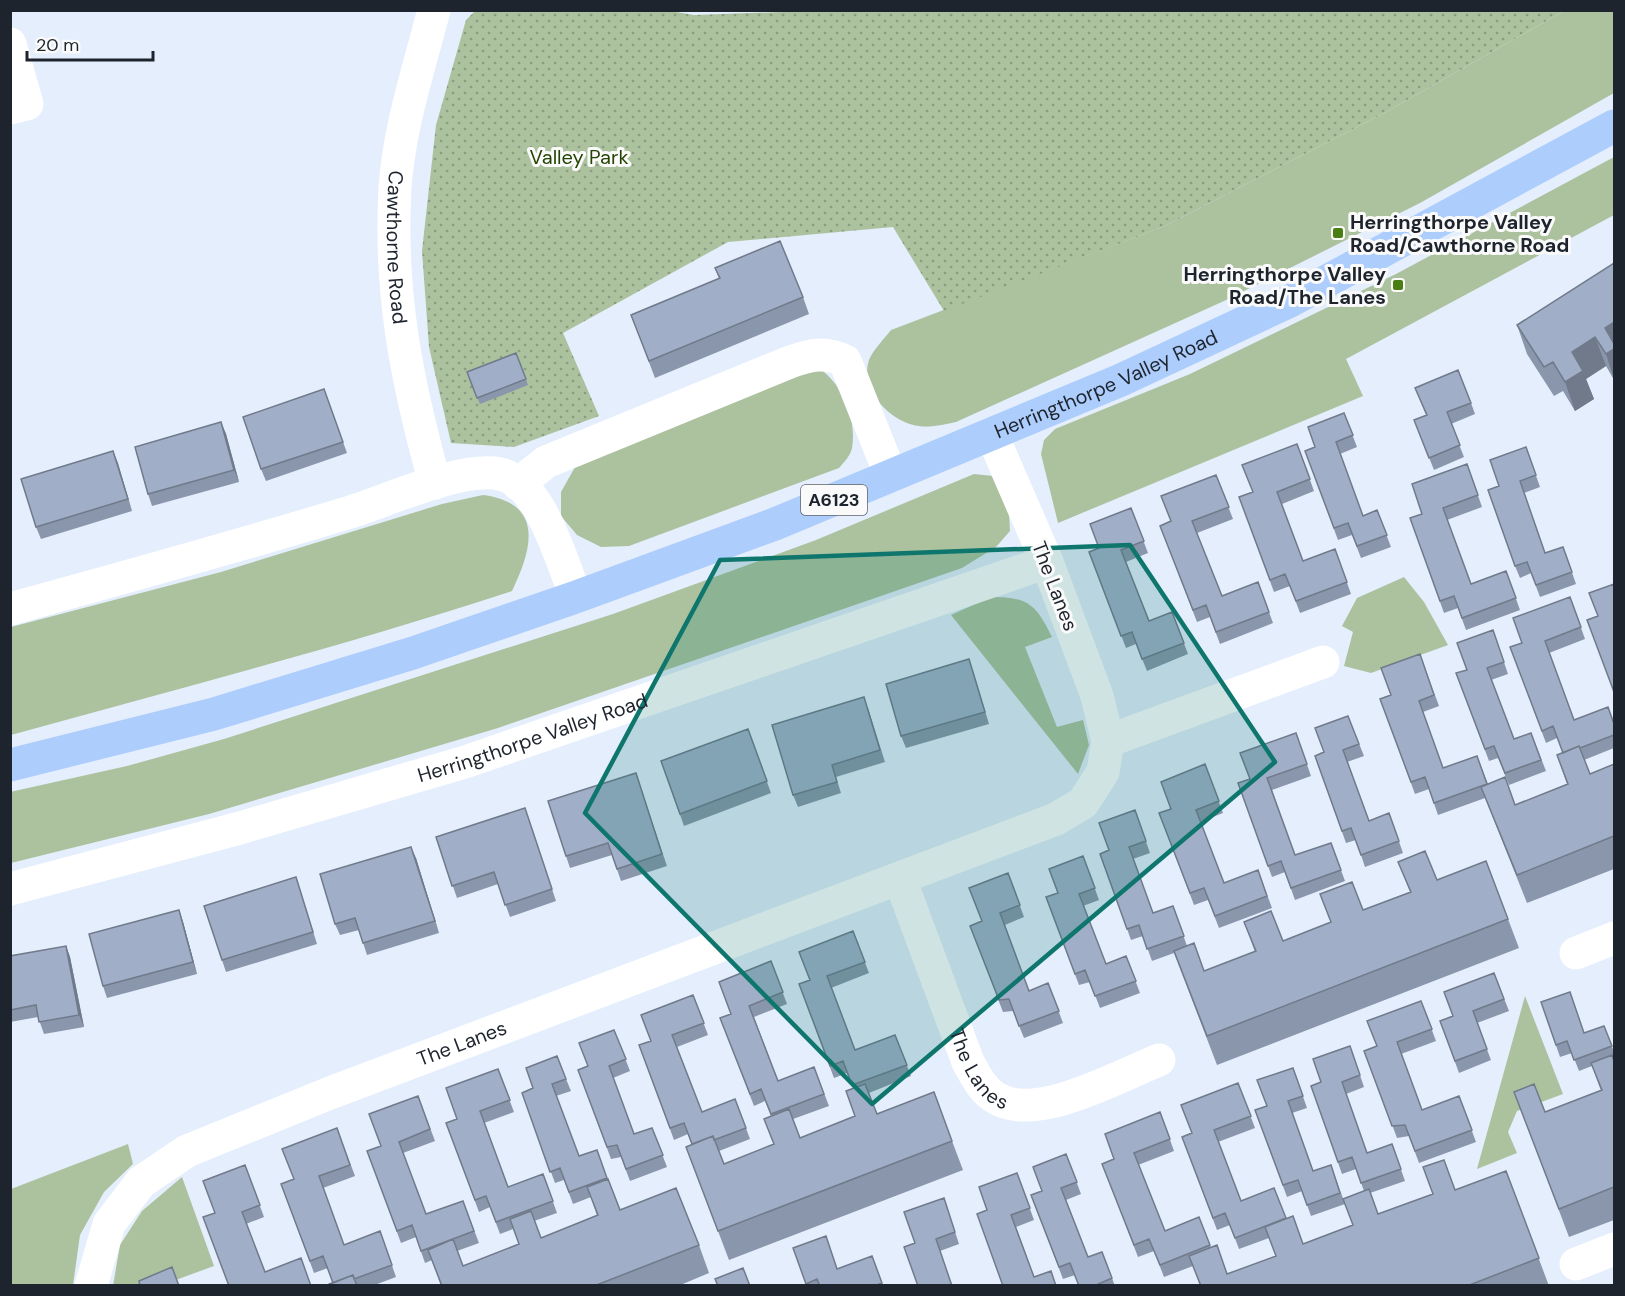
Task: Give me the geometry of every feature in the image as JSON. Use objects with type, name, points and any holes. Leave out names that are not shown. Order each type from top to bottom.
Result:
[{"type":"main road","name":"Herringthorpe Valley Road","points":[[10,765],[214,714],[413,653],[576,597],[775,524],[1121,380],[1290,301],[1614,126]]},
{"type":"street","name":"Cawthorne Road","points":[[434,10],[408,107],[395,186],[394,266],[400,339],[414,408],[435,483]]},
{"type":"street","points":[[10,44],[27,104],[10,108]]},
{"type":"street","points":[[518,484],[546,462],[768,371],[811,355],[831,354],[845,362],[891,476]]},
{"type":"street","name":"The Lanes","points":[[91,1286],[109,1224],[141,1182],[187,1151],[330,1094],[1056,819],[1083,803],[1102,772],[1108,741],[1097,696],[1047,562],[992,435]]},
{"type":"street","points":[[10,609],[221,551],[435,483],[471,476],[501,474],[526,488],[540,508],[576,597]]},
{"type":"street","name":"Herringthorpe Valley Road","points":[[10,889],[240,828],[465,762],[1047,562]]},
{"type":"street","points":[[1108,741],[1323,662]]},
{"type":"street","name":"The Lanes","points":[[900,879],[968,1062],[980,1085],[997,1099],[1016,1106],[1041,1105],[1159,1060]]},
{"type":"street","points":[[1576,952],[1614,938]]},
{"type":"street","points":[[1576,1264],[1614,1250]]},
{"type":"highlighted area","points":[[1130,545],[1275,762],[872,1104],[585,813],[720,560]]},
{"type":"green space","name":"Valley Park","points":[[664,10],[694,15],[841,10],[1564,11],[1386,112],[1165,226],[944,311],[893,227],[728,242],[563,333],[599,416],[514,447],[451,443],[429,347],[422,251],[436,125],[466,20],[475,11]]},
{"type":"green space","points":[[1564,11],[1614,11],[1614,93],[1420,203],[1224,301],[956,422],[928,426],[908,424],[888,412],[873,393],[867,371],[869,360],[891,330],[1165,226],[1386,112]]},
{"type":"green space","points":[[1614,157],[1614,215],[1346,359],[1363,396],[1058,523],[1041,454],[1044,440],[1055,429],[1190,374],[1396,274]]},
{"type":"green space","points":[[820,369],[842,394],[850,415],[853,437],[851,451],[839,468],[629,546],[601,547],[577,535],[561,516],[561,492],[575,467],[794,374]]},
{"type":"green space","points":[[974,474],[993,476],[1009,512],[1010,531],[996,547],[962,568],[498,728],[209,814],[11,863],[10,792],[127,766],[224,739],[613,614],[816,540]]},
{"type":"green space","points":[[483,495],[503,500],[516,507],[525,518],[528,544],[525,559],[512,591],[325,648],[11,735],[11,627],[221,572],[442,504]]},
{"type":"green space","points":[[1404,577],[1424,602],[1448,645],[1371,673],[1344,666],[1353,632],[1342,626],[1357,598]]},
{"type":"green space","points":[[991,597],[1014,599],[1030,605],[1041,617],[1052,637],[1025,647],[1057,727],[1083,720],[1089,745],[1078,774],[951,615]]},
{"type":"green space","points":[[1525,996],[1563,1094],[1517,1111],[1508,1132],[1517,1153],[1477,1169]]},
{"type":"green space","points":[[128,1144],[133,1164],[104,1192],[80,1235],[73,1285],[11,1285],[11,1189]]},
{"type":"green space","points":[[182,1177],[214,1266],[162,1285],[113,1286],[120,1245],[142,1211]]},
{"type":"building","points":[[780,241],[803,297],[649,361],[631,315],[720,278],[715,268]]},
{"type":"building","points":[[1614,263],[1614,322],[1605,328],[1614,344],[1614,349],[1606,354],[1595,337],[1572,352],[1583,371],[1565,382],[1553,362],[1544,367],[1517,325]]},
{"type":"building","points":[[516,353],[526,379],[477,398],[467,372]]},
{"type":"building","points":[[1458,370],[1471,403],[1447,412],[1460,445],[1429,458],[1414,420],[1427,415],[1415,388]]},
{"type":"building","points":[[324,389],[343,442],[261,469],[243,417]]},
{"type":"building","points":[[1344,413],[1353,435],[1336,442],[1363,516],[1377,510],[1387,535],[1357,546],[1348,523],[1334,528],[1305,451],[1315,447],[1308,427]]},
{"type":"building","points":[[221,422],[234,470],[148,494],[135,447]]},
{"type":"building","points":[[1297,444],[1310,479],[1277,492],[1303,561],[1335,549],[1347,582],[1296,601],[1285,574],[1270,580],[1239,497],[1253,492],[1242,465]]},
{"type":"building","points":[[1526,447],[1536,475],[1520,481],[1545,553],[1563,547],[1572,572],[1536,585],[1527,562],[1515,566],[1488,490],[1499,486],[1490,460]]},
{"type":"building","points":[[113,451],[128,499],[36,527],[21,479]]},
{"type":"building","points":[[1467,464],[1478,495],[1443,508],[1471,584],[1506,571],[1516,598],[1462,618],[1454,596],[1440,601],[1410,518],[1422,514],[1412,484]]},
{"type":"building","points":[[1216,475],[1229,507],[1192,521],[1222,596],[1258,582],[1269,612],[1216,632],[1206,605],[1193,610],[1160,526],[1171,521],[1161,496]]},
{"type":"building","points":[[1131,508],[1144,541],[1121,550],[1149,621],[1172,612],[1184,643],[1142,659],[1132,632],[1121,636],[1089,552],[1099,548],[1090,524]]},
{"type":"building","points":[[1614,584],[1614,692],[1587,620],[1598,616],[1589,593]]},
{"type":"building","points":[[1570,597],[1581,627],[1545,641],[1574,720],[1608,707],[1614,724],[1614,735],[1563,753],[1553,726],[1542,731],[1510,647],[1522,643],[1513,618]]},
{"type":"building","points":[[1493,630],[1504,662],[1487,668],[1514,739],[1531,733],[1541,760],[1505,773],[1494,746],[1485,749],[1456,673],[1467,670],[1457,643]]},
{"type":"building","points":[[1420,654],[1434,695],[1419,701],[1443,768],[1477,756],[1487,784],[1434,803],[1425,777],[1411,782],[1380,699],[1391,695],[1381,668]]},
{"type":"building","points":[[969,659],[985,712],[901,736],[886,684]]},
{"type":"building","points":[[864,697],[880,750],[832,765],[837,782],[793,795],[772,725]]},
{"type":"building","points":[[1348,716],[1359,744],[1343,750],[1369,821],[1389,813],[1399,841],[1361,855],[1351,828],[1342,831],[1315,756],[1324,752],[1315,728]]},
{"type":"building","points":[[748,729],[767,781],[680,814],[661,761]]},
{"type":"building","points":[[1296,733],[1307,764],[1267,778],[1295,855],[1331,843],[1341,870],[1291,888],[1281,861],[1268,866],[1238,783],[1250,779],[1240,753]]},
{"type":"building","points":[[1579,746],[1590,774],[1614,764],[1614,836],[1517,875],[1481,787],[1505,777],[1515,805],[1568,784],[1557,755]]},
{"type":"building","points":[[1205,764],[1219,801],[1196,810],[1224,883],[1258,870],[1267,896],[1215,916],[1204,888],[1190,893],[1159,813],[1171,809],[1161,782]]},
{"type":"building","points":[[636,773],[662,854],[617,869],[608,843],[566,856],[548,801]]},
{"type":"building","points":[[525,808],[552,889],[505,905],[494,872],[452,886],[436,837]]},
{"type":"building","points":[[1135,810],[1146,841],[1129,847],[1153,913],[1173,906],[1184,936],[1147,949],[1139,925],[1127,929],[1100,854],[1109,850],[1099,823]]},
{"type":"building","points":[[411,847],[435,921],[363,943],[355,918],[335,924],[320,874]]},
{"type":"building","points":[[1425,851],[1437,880],[1486,861],[1508,919],[1207,1036],[1174,951],[1194,943],[1204,971],[1256,951],[1244,922],[1271,911],[1283,941],[1331,922],[1320,894],[1352,882],[1363,910],[1411,892],[1398,862]]},
{"type":"building","points":[[1083,856],[1095,888],[1079,894],[1106,964],[1126,956],[1136,981],[1095,996],[1085,970],[1075,974],[1046,897],[1058,893],[1049,869]]},
{"type":"building","points":[[1008,873],[1020,905],[1000,913],[1029,991],[1048,983],[1059,1011],[1019,1026],[1009,999],[999,1000],[970,926],[982,921],[969,888]]},
{"type":"building","points":[[296,877],[313,932],[222,960],[204,906]]},
{"type":"building","points":[[179,910],[193,962],[103,986],[89,934]]},
{"type":"building","points":[[853,931],[865,962],[827,976],[855,1050],[895,1035],[907,1065],[852,1085],[843,1061],[830,1066],[799,984],[810,980],[799,952]]},
{"type":"building","points":[[66,946],[79,1015],[39,1022],[36,1005],[10,1010],[10,956]]},
{"type":"building","points":[[771,961],[783,992],[749,1006],[778,1081],[814,1067],[824,1094],[771,1114],[761,1089],[750,1094],[720,1018],[731,1014],[719,982]]},
{"type":"building","points":[[1494,973],[1504,999],[1473,1011],[1487,1049],[1455,1061],[1440,1021],[1453,1016],[1444,992]]},
{"type":"building","points":[[1570,992],[1584,1033],[1604,1026],[1612,1046],[1574,1060],[1567,1041],[1556,1045],[1541,1002]]},
{"type":"building","points":[[693,995],[704,1023],[672,1035],[702,1112],[735,1099],[746,1128],[714,1140],[713,1136],[692,1144],[684,1123],[670,1128],[639,1045],[651,1041],[641,1015]]},
{"type":"building","points":[[1421,1001],[1432,1029],[1397,1042],[1422,1110],[1459,1096],[1472,1130],[1415,1151],[1405,1125],[1392,1126],[1364,1051],[1377,1046],[1367,1021]]},
{"type":"building","points":[[614,1030],[626,1059],[609,1066],[634,1134],[652,1128],[663,1155],[626,1169],[617,1145],[607,1147],[578,1070],[588,1066],[579,1043]]},
{"type":"building","points":[[1350,1046],[1360,1075],[1342,1082],[1367,1153],[1392,1144],[1401,1169],[1361,1183],[1352,1157],[1338,1162],[1311,1086],[1321,1082],[1313,1059]]},
{"type":"building","points":[[1612,1055],[1614,1061],[1614,1187],[1559,1209],[1514,1092],[1534,1084],[1545,1112],[1602,1090],[1591,1063]]},
{"type":"building","points":[[557,1056],[566,1079],[552,1084],[579,1156],[597,1150],[607,1178],[569,1192],[560,1168],[550,1172],[522,1093],[533,1088],[526,1068]]},
{"type":"building","points":[[1293,1068],[1303,1096],[1288,1101],[1313,1171],[1331,1165],[1340,1193],[1307,1205],[1298,1180],[1283,1185],[1255,1110],[1267,1106],[1257,1080]]},
{"type":"building","points":[[498,1069],[510,1100],[480,1111],[508,1187],[543,1174],[553,1201],[496,1222],[486,1196],[475,1200],[446,1123],[457,1119],[446,1088]]},
{"type":"building","points":[[1238,1083],[1251,1116],[1214,1130],[1241,1201],[1274,1188],[1286,1218],[1235,1238],[1225,1213],[1213,1218],[1182,1137],[1192,1133],[1181,1105]]},
{"type":"building","points":[[865,1084],[877,1114],[934,1092],[952,1141],[718,1231],[686,1147],[713,1136],[724,1164],[774,1144],[764,1119],[789,1109],[800,1138],[855,1116],[846,1091]]},
{"type":"building","points":[[418,1096],[430,1129],[399,1142],[426,1214],[463,1201],[474,1231],[421,1251],[412,1225],[397,1231],[367,1151],[381,1146],[369,1114]]},
{"type":"building","points":[[1160,1112],[1170,1139],[1134,1153],[1165,1231],[1199,1217],[1210,1245],[1160,1265],[1149,1239],[1134,1245],[1102,1164],[1114,1159],[1105,1134]]},
{"type":"building","points":[[337,1128],[350,1165],[319,1176],[344,1245],[380,1231],[392,1265],[354,1279],[353,1275],[333,1283],[323,1256],[310,1261],[281,1184],[294,1179],[282,1149]]},
{"type":"building","points":[[1066,1154],[1077,1182],[1061,1188],[1088,1257],[1102,1252],[1112,1278],[1094,1286],[1079,1286],[1070,1263],[1059,1267],[1031,1195],[1042,1191],[1033,1167]]},
{"type":"building","points":[[1444,1160],[1455,1190],[1506,1171],[1539,1258],[1467,1286],[1201,1286],[1189,1256],[1217,1245],[1227,1274],[1276,1256],[1265,1227],[1293,1216],[1303,1244],[1353,1225],[1343,1199],[1369,1189],[1378,1214],[1433,1194],[1423,1167]]},
{"type":"building","points":[[245,1165],[260,1205],[242,1212],[265,1272],[301,1258],[311,1286],[229,1286],[203,1217],[215,1213],[203,1181]]},
{"type":"building","points":[[1017,1173],[1030,1208],[1011,1215],[1034,1277],[1051,1271],[1056,1286],[1003,1286],[977,1214],[987,1210],[979,1187]]},
{"type":"building","points":[[608,1179],[620,1210],[676,1188],[699,1245],[594,1286],[442,1286],[428,1250],[453,1239],[463,1266],[519,1244],[510,1219],[531,1211],[541,1238],[598,1215],[587,1187]]},
{"type":"building","points":[[944,1198],[955,1232],[936,1239],[952,1286],[918,1286],[904,1247],[915,1243],[904,1212]]},
{"type":"building","points":[[826,1236],[837,1269],[872,1256],[882,1283],[874,1286],[820,1286],[817,1279],[806,1284],[793,1248]]},
{"type":"building","points":[[172,1267],[179,1286],[140,1286],[139,1281]]},
{"type":"building","points":[[743,1268],[750,1286],[718,1286],[715,1279]]},
{"type":"building","points":[[353,1275],[357,1286],[329,1286],[329,1284]]},
{"type":"place","name":"Herringthorpe Valley Road/Cawthorne Road","points":[[1338,233]]},
{"type":"place","name":"Herringthorpe Valley Road/The Lanes","points":[[1398,285]]}]
